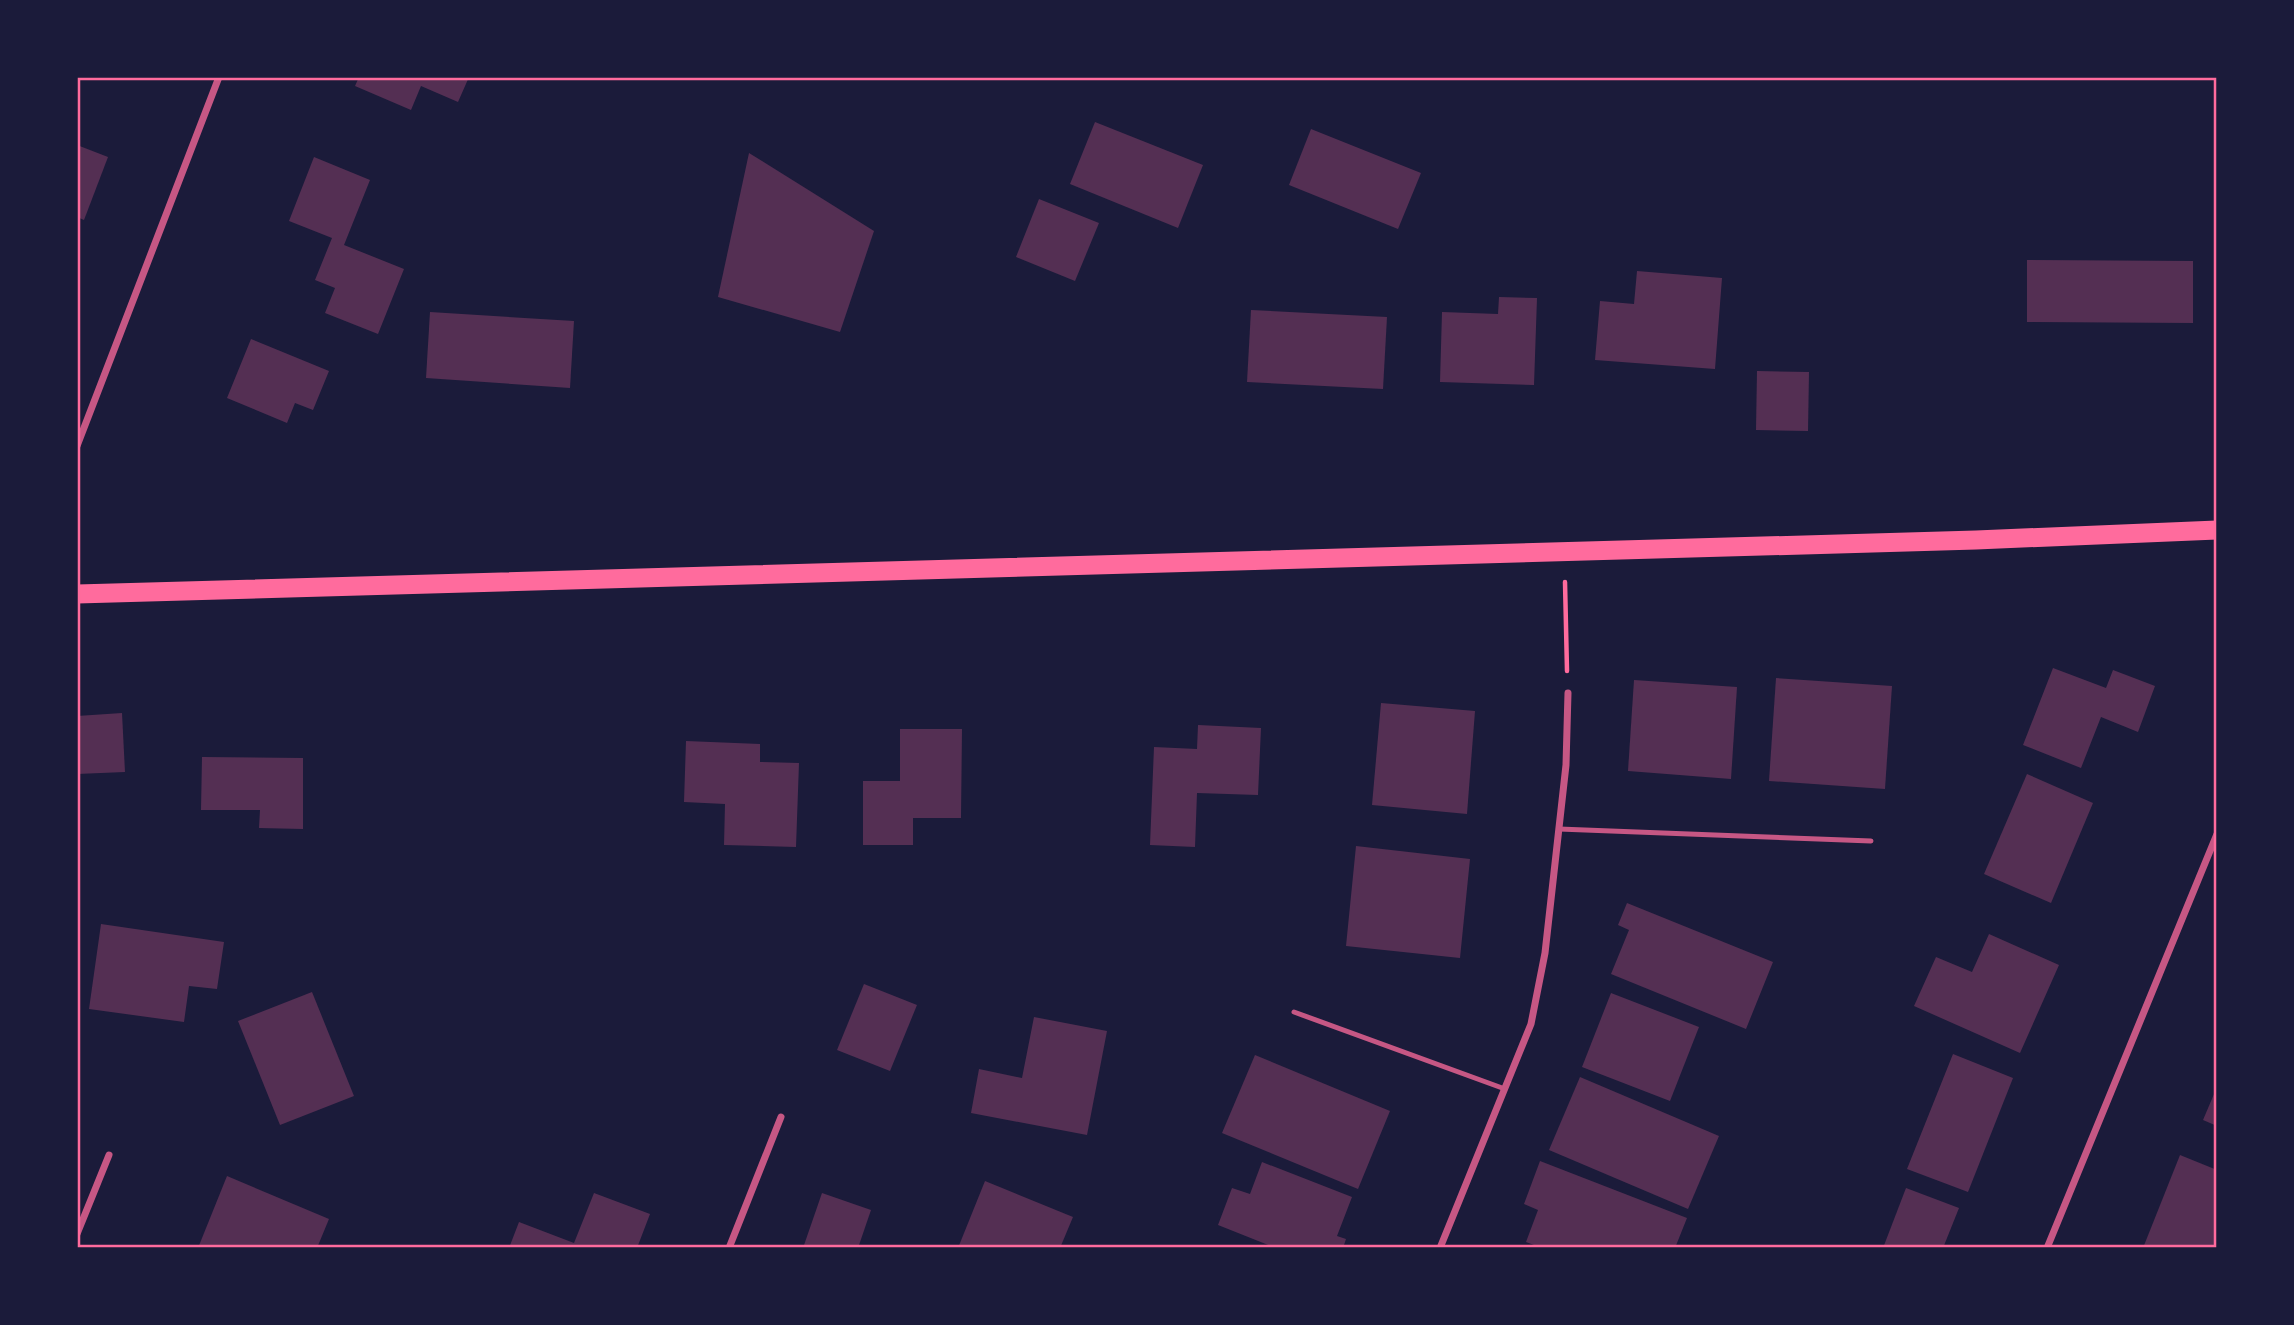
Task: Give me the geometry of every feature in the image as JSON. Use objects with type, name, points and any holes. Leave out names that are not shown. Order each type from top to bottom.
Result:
[{"type":"highway","points":[[77,593],[1962,540],[2217,530]]},
{"type":"street","points":[[77,446],[219,77]]},
{"type":"street","points":[[1440,1248],[1531,1024],[1545,953],[1559,829],[1566,765],[1568,693]]},
{"type":"street","points":[[2047,1248],[2217,834]]},
{"type":"street","points":[[729,1248],[781,1117]]},
{"type":"street","points":[[77,1234],[108,1155]]},
{"type":"lane","points":[[1559,829],[1871,841]]},
{"type":"lane","points":[[1294,1012],[1505,1089]]},
{"type":"path","points":[[1565,551],[1568,693]]},
{"type":"building","points":[[359,77],[469,77],[458,102],[421,86],[411,110],[355,86]]},
{"type":"building","points":[[1095,122],[1203,165],[1178,228],[1070,184]]},
{"type":"building","points":[[1311,129],[1421,173],[1398,229],[1289,185]]},
{"type":"building","points":[[77,145],[108,157],[84,220],[77,217]]},
{"type":"building","points":[[749,153],[874,231],[840,332],[718,297]]},
{"type":"building","points":[[314,157],[370,180],[344,245],[404,269],[378,334],[325,313],[335,288],[315,280],[332,238],[289,221]]},
{"type":"building","points":[[1039,199],[1099,223],[1075,281],[1016,257]]},
{"type":"building","points":[[2027,260],[2193,261],[2193,323],[2027,322]]},
{"type":"building","points":[[1637,271],[1722,278],[1715,369],[1595,360],[1600,301],[1634,304]]},
{"type":"building","points":[[1499,297],[1537,298],[1534,385],[1440,382],[1442,312],[1498,314]]},
{"type":"building","points":[[1251,310],[1387,317],[1383,389],[1247,382]]},
{"type":"building","points":[[430,312],[574,321],[570,388],[426,378]]},
{"type":"building","points":[[251,339],[329,371],[313,410],[295,403],[287,423],[227,398]]},
{"type":"building","points":[[1757,371],[1809,372],[1808,431],[1756,430]]},
{"type":"building","points":[[2053,668],[2106,688],[2113,670],[2155,686],[2138,732],[2101,717],[2081,768],[2023,745]]},
{"type":"building","points":[[1776,678],[1892,686],[1885,789],[1769,781]]},
{"type":"building","points":[[1634,680],[1737,687],[1731,779],[1628,771]]},
{"type":"building","points":[[1381,703],[1475,711],[1467,814],[1372,805]]},
{"type":"building","points":[[122,713],[125,772],[77,774],[77,716]]},
{"type":"building","points":[[1198,725],[1261,728],[1258,795],[1197,793],[1195,847],[1150,845],[1154,747],[1197,749]]},
{"type":"building","points":[[900,729],[962,729],[961,818],[913,818],[913,845],[863,845],[863,781],[900,781]]},
{"type":"building","points":[[686,741],[760,744],[760,762],[799,763],[796,847],[724,845],[725,804],[684,802]]},
{"type":"building","points":[[202,757],[303,758],[303,829],[259,828],[260,810],[201,810]]},
{"type":"building","points":[[2027,774],[2093,803],[2051,903],[1984,874]]},
{"type":"building","points":[[1356,846],[1470,859],[1460,958],[1346,946]]},
{"type":"building","points":[[1627,903],[1773,962],[1746,1029],[1611,974],[1629,930],[1618,925]]},
{"type":"building","points":[[101,924],[224,942],[217,989],[189,986],[184,1022],[89,1009]]},
{"type":"building","points":[[1989,934],[2059,965],[2020,1053],[1914,1006],[1936,957],[1972,972]]},
{"type":"building","points":[[864,984],[917,1005],[890,1071],[837,1050]]},
{"type":"building","points":[[312,992],[354,1096],[280,1125],[238,1021]]},
{"type":"building","points":[[1611,993],[1699,1027],[1670,1101],[1582,1067]]},
{"type":"building","points":[[1034,1017],[1107,1031],[1087,1135],[971,1113],[979,1069],[1022,1078]]},
{"type":"building","points":[[1953,1054],[2013,1078],[1968,1192],[1907,1169]]},
{"type":"building","points":[[1255,1055],[1390,1111],[1358,1189],[1222,1133]]},
{"type":"building","points":[[1580,1077],[1719,1136],[1688,1209],[1549,1150]]},
{"type":"building","points":[[2217,1087],[2217,1126],[2203,1120]]},
{"type":"building","points":[[2180,1155],[2217,1170],[2217,1248],[2143,1248]]},
{"type":"building","points":[[1540,1161],[1687,1218],[1675,1248],[1542,1248],[1526,1242],[1538,1210],[1524,1204]]},
{"type":"building","points":[[1262,1162],[1352,1197],[1337,1236],[1346,1239],[1343,1248],[1276,1248],[1218,1225],[1232,1188],[1250,1194]]},
{"type":"building","points":[[227,1176],[329,1219],[317,1248],[198,1248]]},
{"type":"building","points":[[985,1181],[1073,1217],[1060,1248],[958,1248]]},
{"type":"building","points":[[1906,1188],[1959,1208],[1943,1248],[1883,1248]]},
{"type":"building","points":[[594,1193],[650,1214],[637,1248],[509,1248],[519,1222],[574,1243]]},
{"type":"building","points":[[822,1193],[871,1210],[858,1248],[803,1248]]}]
